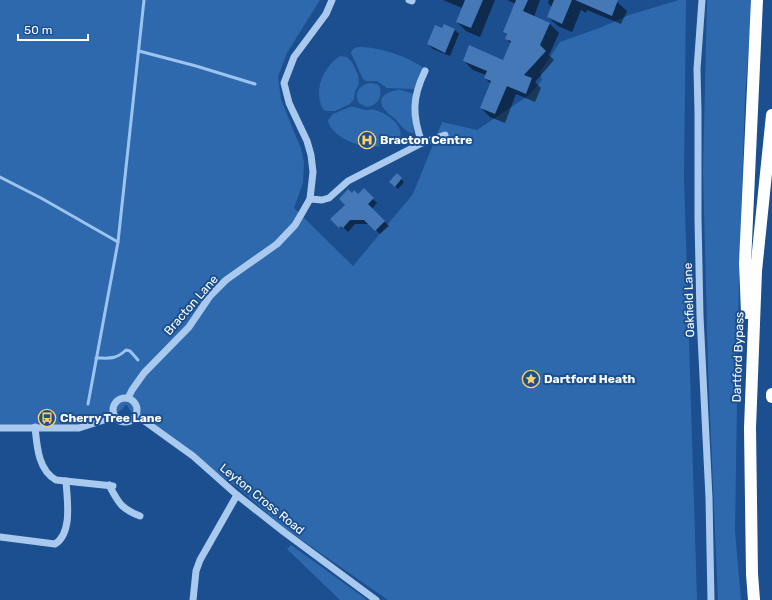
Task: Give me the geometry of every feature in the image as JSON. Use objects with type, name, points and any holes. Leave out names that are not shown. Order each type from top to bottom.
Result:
[{"type":"highway","points":[[750,428],[745,264],[758,0]]},
{"type":"highway","name":"Dartford Bypass","points":[[754,600],[752,574],[750,428],[756,271],[772,115]]},
{"type":"street","points":[[332,0],[326,14],[294,57],[284,83],[289,103],[307,141],[311,155],[313,172],[310,199],[322,200],[329,198],[348,181],[422,143],[444,135]]},
{"type":"street","name":"Oakfield Lane","points":[[702,0],[697,68],[698,234],[700,316],[709,498],[711,600]]},
{"type":"street","points":[[422,143],[416,126],[414,110],[416,93],[425,71]]},
{"type":"street","name":"Bracton Lane","points":[[128,398],[144,373],[189,327],[210,296],[226,280],[277,244],[295,225],[310,199]]},
{"type":"street","points":[[128,398],[121,399],[116,403],[114,415],[119,420],[125,422],[131,420],[136,415]]},
{"type":"street","name":"Leyton Cross Road","points":[[128,398],[135,404],[137,409],[136,415],[193,456],[237,495],[375,600]]},
{"type":"street","points":[[0,428],[79,428],[104,420],[114,415]]},
{"type":"street","points":[[35,427],[37,448],[42,465],[49,476],[56,480],[111,486],[118,501],[128,512],[140,516]]},
{"type":"street","points":[[0,537],[55,544],[61,540],[66,530],[68,510],[66,481]]},
{"type":"street","points":[[193,600],[196,571],[200,560],[237,495]]},
{"type":"shaded area","points":[[0,0],[320,0],[287,53],[278,77],[281,99],[301,148],[304,162],[303,183],[294,208],[353,266],[413,194],[442,122],[477,130],[529,95],[542,80],[540,72],[560,42],[602,27],[629,15],[679,0],[686,0],[684,177],[697,600],[388,600],[286,529],[239,489],[174,441],[135,416],[127,405],[104,420],[87,425],[0,427]]},
{"type":"shaded area","points":[[707,0],[752,0],[745,98],[739,275],[735,531],[741,600],[718,600],[708,367],[703,171]]},
{"type":"shaded area","points":[[363,47],[379,49],[395,54],[411,60],[424,68],[414,89],[387,88],[377,81],[366,81],[363,79],[351,53],[356,48]]},
{"type":"shaded area","points":[[340,56],[347,57],[352,62],[358,75],[359,84],[355,91],[354,99],[350,104],[335,111],[326,111],[322,107],[320,101],[319,88],[326,70],[330,64]]},
{"type":"shaded area","points":[[371,83],[377,84],[380,87],[380,97],[374,105],[366,107],[359,103],[357,93],[361,87]]},
{"type":"shaded area","points":[[401,90],[414,94],[411,105],[414,134],[404,129],[382,105],[381,101],[384,95],[392,91]]},
{"type":"shaded area","points":[[350,107],[374,110],[394,120],[400,129],[400,139],[384,146],[376,147],[350,142],[343,138],[336,133],[329,124],[328,120],[333,114]]},
{"type":"shaded area","points":[[291,545],[366,600],[340,600],[287,549]]},
{"type":"building","points":[[465,0],[483,0],[471,28],[456,22]]},
{"type":"building","name":"Bracton Centre","points":[[516,0],[528,0],[523,11],[550,23],[540,45],[546,51],[524,75],[532,78],[526,94],[507,86],[495,114],[480,108],[491,81],[484,78],[487,71],[463,61],[469,45],[503,60],[511,41],[505,39],[507,34],[503,32]]},
{"type":"building","points":[[554,0],[572,0],[562,24],[547,17]]},
{"type":"building","points":[[575,0],[618,0],[612,16]]},
{"type":"building","points":[[444,24],[455,29],[445,53],[427,44],[435,25],[442,28]]},
{"type":"building","points":[[397,173],[402,178],[395,187],[389,182]]},
{"type":"building","points":[[364,188],[374,198],[368,204],[385,221],[375,231],[364,220],[350,220],[343,228],[341,226],[339,228],[330,219],[345,205],[339,199],[348,189],[352,193],[354,190],[358,194]]},
{"type":"waterway","points":[[118,242],[144,0]]},
{"type":"waterway","points":[[139,51],[255,84]]},
{"type":"waterway","points":[[0,177],[41,198],[118,242],[88,404]]},
{"type":"waterway","points":[[96,358],[115,357],[126,350],[130,351],[138,360]]},
{"type":"place","name":"Bracton Centre","points":[[367,140]]},
{"type":"place","name":"Dartford Heath","points":[[531,379]]},
{"type":"place","name":"Cherry Tree Lane","points":[[47,418]]}]
